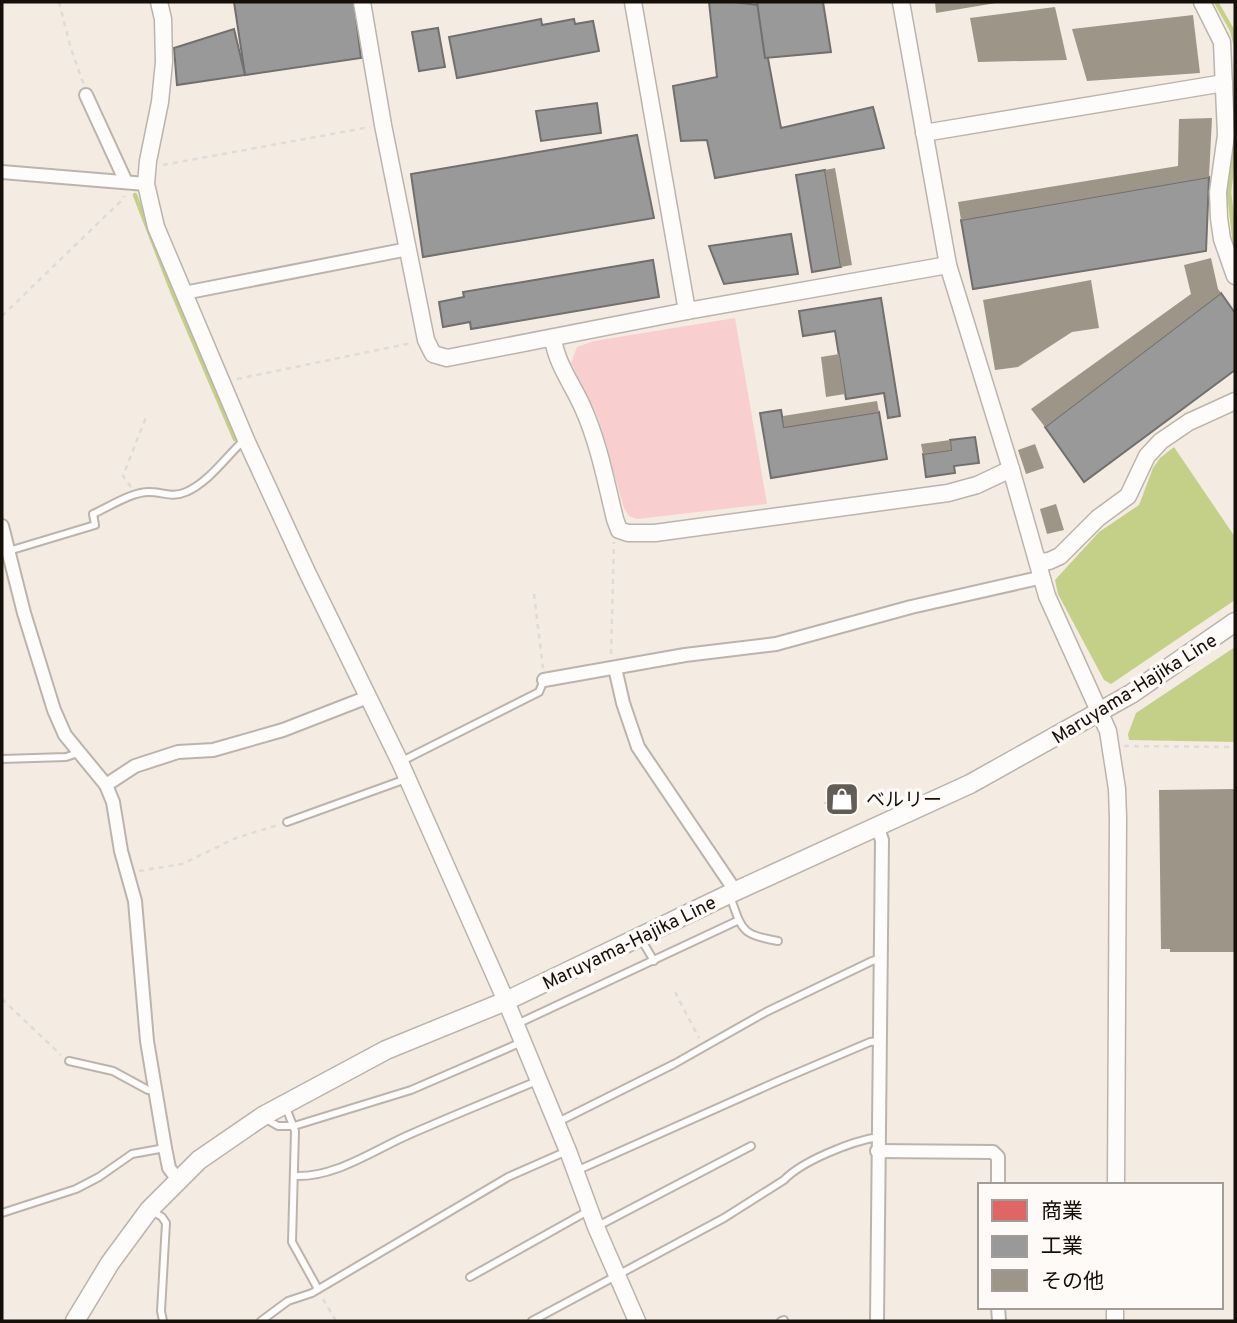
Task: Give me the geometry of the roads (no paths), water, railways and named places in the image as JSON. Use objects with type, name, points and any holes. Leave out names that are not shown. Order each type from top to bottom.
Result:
[{"type":"main road","name":"Maruyama-Hajika Line","points":[[75,1321],[110,1263],[149,1210],[177,1180],[226,1140],[263,1116],[386,1050],[506,1001],[970,784],[1131,694],[1235,622]]},
{"type":"street","points":[[159,2],[163,19],[164,62],[146,184],[156,227],[247,442],[400,762],[506,1001],[568,1151],[596,1227],[637,1321]]},
{"type":"street","points":[[362,2],[383,125],[426,340],[433,354],[447,358],[687,311],[948,265]]},
{"type":"street","points":[[633,2],[687,311]]},
{"type":"street","points":[[901,2],[948,265],[1054,614],[1100,711],[1108,732],[1113,759],[1118,818],[1116,1183]]},
{"type":"street","points":[[1202,2],[1222,42],[1226,135],[1218,192],[1219,218],[1235,276]]},
{"type":"street","points":[[925,133],[1224,83]]},
{"type":"street","points":[[86,95],[126,182]]},
{"type":"street","points":[[2,173],[146,184]]},
{"type":"street","points":[[184,293],[408,249]]},
{"type":"street","points":[[553,339],[555,355],[583,408],[598,448],[615,519],[620,530],[628,533],[656,533],[948,493],[977,485],[1011,469]]},
{"type":"street","points":[[544,680],[685,655],[776,644],[1041,569],[1060,556],[1098,518],[1128,496],[1147,456],[1161,441],[1189,422],[1235,401]]},
{"type":"street","points":[[2,526],[5,551],[54,710],[65,735],[106,785],[113,802],[121,851],[135,901],[141,985],[164,1148],[169,1168],[177,1180]]},
{"type":"street","points":[[615,668],[623,703],[638,747],[732,893]]},
{"type":"street","points":[[106,785],[135,766],[178,752],[213,750],[283,730],[368,697]]},
{"type":"street","points":[[877,826],[882,839],[877,1321]]},
{"type":"street","points":[[877,1151],[993,1152],[998,1157],[998,1183]]},
{"type":"lane","points":[[5,551],[95,525],[93,514],[137,495],[149,492],[170,496],[186,492],[201,483],[239,446],[247,442]]},
{"type":"lane","points":[[400,762],[540,692],[544,680]]},
{"type":"lane","points":[[2,759],[66,757],[78,753]]},
{"type":"lane","points":[[287,822],[406,779]]},
{"type":"lane","points":[[732,893],[737,921],[752,935],[778,941]]},
{"type":"lane","points":[[515,1024],[737,921]]},
{"type":"lane","points":[[640,938],[654,961]]},
{"type":"lane","points":[[556,1122],[704,1047],[766,1012],[879,959]]},
{"type":"lane","points":[[574,1172],[778,1080],[870,1042],[879,1041]]},
{"type":"lane","points":[[263,1116],[278,1126],[294,1126],[419,1087],[523,1042]]},
{"type":"lane","points":[[69,1061],[113,1071],[148,1090],[155,1091]]},
{"type":"lane","points":[[294,1176],[312,1177],[333,1170],[414,1132],[539,1080]]},
{"type":"lane","points":[[285,1105],[294,1126],[293,1247],[318,1289]]},
{"type":"lane","points":[[532,1321],[724,1218],[784,1181],[791,1173],[828,1154],[878,1137]]},
{"type":"lane","points":[[596,1227],[751,1146]]},
{"type":"lane","points":[[2,1213],[76,1189],[132,1154],[164,1148]]},
{"type":"lane","points":[[261,1321],[288,1301],[318,1289],[508,1177],[568,1151]]},
{"type":"lane","points":[[149,1210],[160,1215],[166,1223],[161,1311],[163,1321]]},
{"type":"lane","points":[[470,1277],[590,1210]]},
{"type":"lane","points":[[548,1312],[554,1321]]},
{"type":"waterway","points":[[1216,2],[1232,30],[1235,42]]},
{"type":"waterway","points":[[1235,141],[1229,192],[1235,244]]},
{"type":"waterway","points":[[135,195],[172,291],[235,439]]},
{"type":"place","name":"ベルリー","points":[[842,799]]}]
